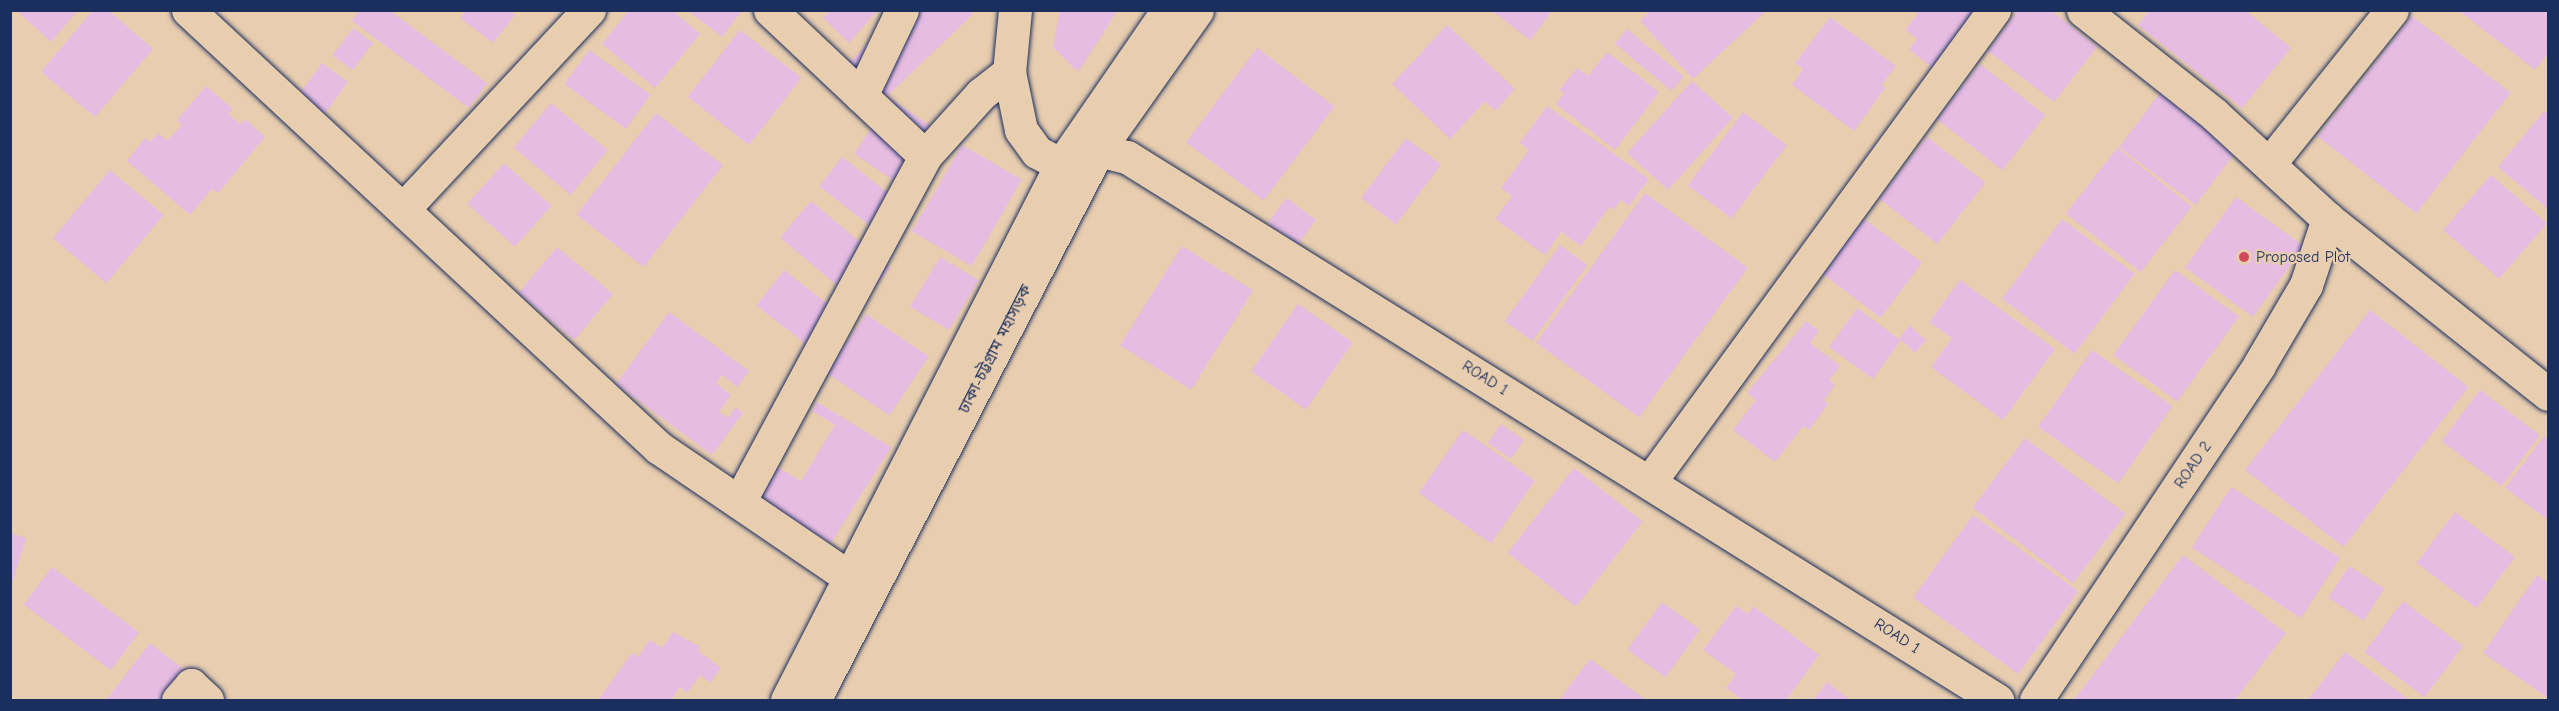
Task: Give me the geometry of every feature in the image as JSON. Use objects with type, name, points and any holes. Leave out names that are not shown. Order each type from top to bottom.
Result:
[{"type":"main road","points":[[188,10],[405,207],[659,448],[850,578]]},
{"type":"main road","points":[[405,207],[589,10]]},
{"type":"main road","points":[[770,10],[925,156]]},
{"type":"main road","points":[[861,96],[902,10]]},
{"type":"main road","points":[[1015,10],[1009,72],[1021,130],[1037,152],[1061,165],[1098,150]]},
{"type":"main road","name":"ঢাকা-চট্টগ্রাম মহাসড়ক","points":[[787,700],[1061,165],[1168,10]]},
{"type":"main road","name":"ঢাকা-চট্টগ্রাম মহাসড়ক","points":[[814,700],[1098,150],[1197,10]]},
{"type":"main road","points":[[1651,480],[1994,10]]},
{"type":"main road","points":[[2083,10],[2214,114],[2328,219],[2548,394]]},
{"type":"main road","points":[[2269,164],[2392,10]]},
{"type":"main road","points":[[740,502],[925,156],[981,94],[1009,72]]},
{"type":"main road","name":"ROAD 1","points":[[1098,150],[1127,157],[1651,480],[1997,700]]},
{"type":"main road","name":"ROAD 2","points":[[2036,700],[2259,365],[2306,285],[2328,219]]},
{"type":"main road","points":[[178,700],[191,686],[207,700]]},
{"type":"building","points":[[16,10],[78,10],[51,42]]},
{"type":"building","points":[[93,10],[108,10],[153,49],[95,117],[41,72]]},
{"type":"building","points":[[360,10],[389,10],[487,83],[469,108],[352,21]]},
{"type":"building","points":[[466,10],[509,10],[515,15],[493,43],[460,18]]},
{"type":"building","points":[[629,10],[672,10],[700,34],[655,88],[602,44]]},
{"type":"building","points":[[687,10],[742,10],[722,37]]},
{"type":"building","points":[[830,10],[878,10],[849,43],[823,18]]},
{"type":"building","points":[[901,10],[969,10],[973,14],[887,96],[846,66]]},
{"type":"building","points":[[1060,10],[1118,10],[1078,72],[1053,47]]},
{"type":"building","points":[[1491,10],[1553,10],[1530,40]]},
{"type":"building","points":[[1651,10],[1767,10],[1693,79],[1640,21]]},
{"type":"building","points":[[1915,10],[1984,10],[1939,72],[1909,50],[1917,39],[1905,30],[1918,13]]},
{"type":"building","points":[[2019,10],[2050,10],[2097,47],[2054,102],[1988,51]]},
{"type":"building","points":[[2150,10],[2245,10],[2291,48],[2242,108],[2138,25]]},
{"type":"building","points":[[2458,10],[2548,10],[2548,53],[2535,70]]},
{"type":"building","points":[[2412,16],[2511,93],[2416,214],[2318,137]]},
{"type":"building","points":[[1830,17],[1896,66],[1881,85],[1885,88],[1854,131],[1792,85],[1803,69],[1795,63]]},
{"type":"building","points":[[1447,25],[1515,89],[1495,111],[1485,101],[1450,139],[1392,84]]},
{"type":"building","points":[[353,28],[373,43],[353,70],[333,55]]},
{"type":"building","points":[[1627,29],[1684,77],[1671,91],[1615,44]]},
{"type":"building","points":[[740,30],[801,78],[749,145],[688,97]]},
{"type":"building","points":[[1257,48],[1334,106],[1263,201],[1186,142]]},
{"type":"building","points":[[589,50],[650,95],[626,129],[564,84]]},
{"type":"building","points":[[1607,52],[1659,92],[1615,150],[1556,104],[1564,93],[1559,90],[1577,68],[1588,76]]},
{"type":"building","points":[[322,63],[348,82],[317,124],[291,105]]},
{"type":"building","points":[[1980,64],[2045,115],[2002,170],[1937,119]]},
{"type":"building","points":[[1692,81],[1733,118],[1668,190],[1627,153]]},
{"type":"building","points":[[206,86],[233,109],[228,114],[240,124],[245,119],[265,137],[218,193],[212,189],[190,215],[127,161],[145,138],[150,142],[158,133],[167,141],[182,125],[177,120]]},
{"type":"building","points":[[2163,89],[2240,147],[2196,205],[2119,147]]},
{"type":"building","points":[[891,99],[950,139],[913,193],[854,154]]},
{"type":"building","points":[[551,103],[608,151],[570,195],[514,147]]},
{"type":"building","points":[[1547,106],[1649,179],[1629,206],[1621,200],[1613,210],[1609,207],[1581,246],[1561,232],[1545,255],[1495,219],[1512,196],[1501,188],[1529,150],[1520,143]]},
{"type":"building","points":[[2544,111],[2548,114],[2548,209],[2498,167]]},
{"type":"building","points":[[1743,112],[1787,145],[1732,219],[1688,185]]},
{"type":"building","points":[[656,113],[723,165],[644,267],[577,215]]},
{"type":"building","points":[[1927,137],[1985,183],[1937,244],[1879,198]]},
{"type":"building","points":[[1406,138],[1441,164],[1396,224],[1361,198]]},
{"type":"building","points":[[962,145],[1022,179],[972,266],[912,232]]},
{"type":"building","points":[[2117,148],[2192,206],[2141,272],[2066,213]]},
{"type":"building","points":[[842,157],[913,212],[890,242],[819,186]]},
{"type":"building","points":[[504,163],[552,206],[515,247],[467,204]]},
{"type":"building","points":[[110,170],[164,215],[106,283],[53,238]]},
{"type":"building","points":[[2491,175],[2547,224],[2499,279],[2443,230]]},
{"type":"building","points":[[1645,193],[1748,268],[1639,417],[1536,343]]},
{"type":"building","name":"Proposed Plot","points":[[2236,197],[2304,246],[2253,317],[2185,267]]},
{"type":"building","points":[[1286,198],[1316,220],[1298,245],[1268,223]]},
{"type":"building","points":[[811,201],[891,268],[860,305],[780,238]]},
{"type":"building","points":[[1855,212],[1922,263],[1881,318],[1813,267]]},
{"type":"building","points":[[2062,219],[2135,274],[2074,354],[2002,299]]},
{"type":"building","points":[[1560,245],[1588,265],[1532,341],[1505,321]]},
{"type":"building","points":[[1182,246],[1253,291],[1191,390],[1120,345]]},
{"type":"building","points":[[557,247],[613,294],[574,340],[518,293]]},
{"type":"building","points":[[940,257],[979,280],[949,330],[910,307]]},
{"type":"building","points":[[784,270],[853,324],[825,359],[756,305]]},
{"type":"building","points":[[2175,270],[2239,316],[2177,401],[2113,355]]},
{"type":"building","points":[[1960,280],[2055,349],[2003,420],[1931,367],[1952,338],[1929,322]]},
{"type":"building","points":[[1298,304],[1353,342],[1306,410],[1251,371]]},
{"type":"building","points":[[1857,308],[1899,339],[1909,325],[1926,340],[1915,353],[1901,340],[1873,379],[1829,347]]},
{"type":"building","points":[[2370,310],[2469,387],[2344,547],[2245,470]]},
{"type":"building","points":[[669,312],[749,371],[737,387],[722,375],[716,383],[731,395],[719,412],[728,418],[736,407],[743,413],[712,455],[616,384]]},
{"type":"building","points":[[866,314],[929,356],[889,415],[826,373]]},
{"type":"building","points":[[1806,321],[1819,331],[1810,343],[1840,366],[1829,380],[1835,385],[1824,400],[1828,404],[1809,430],[1803,426],[1775,462],[1733,430],[1756,400],[1747,393]]},
{"type":"building","points":[[2092,350],[2172,406],[2118,483],[2038,427]]},
{"type":"building","points":[[2480,390],[2540,435],[2501,486],[2441,441]]},
{"type":"building","points":[[817,402],[891,447],[831,543],[757,498],[777,467],[801,481],[835,425],[812,411]]},
{"type":"building","points":[[1501,424],[1524,440],[1511,459],[1488,443]]},
{"type":"building","points":[[1463,430],[1535,480],[1491,544],[1419,493]]},
{"type":"building","points":[[2544,436],[2548,440],[2548,520],[2505,488]]},
{"type":"building","points":[[2025,438],[2126,514],[2073,583],[1973,507]]},
{"type":"building","points":[[1574,468],[1643,522],[1576,607],[1508,553]]},
{"type":"building","points":[[2231,487],[2340,558],[2301,618],[2192,547]]},
{"type":"building","points":[[2455,512],[2515,557],[2476,608],[2416,563]]},
{"type":"building","points":[[1973,515],[2078,591],[2018,674],[1913,598]]},
{"type":"building","points":[[10,533],[26,538],[11,587],[10,587]]},
{"type":"building","points":[[2183,555],[2286,633],[2235,700],[2074,700]]},
{"type":"building","points":[[2349,566],[2384,589],[2364,621],[2328,598]]},
{"type":"building","points":[[52,567],[139,633],[111,670],[24,605]]},
{"type":"building","points":[[2537,575],[2548,583],[2548,698],[2483,653]]},
{"type":"building","points":[[2403,601],[2463,646],[2424,697],[2364,652]]},
{"type":"building","points":[[1662,602],[1700,630],[1665,677],[1627,650]]},
{"type":"building","points":[[1736,606],[1748,614],[1753,606],[1819,655],[1786,700],[1743,700],[1726,688],[1736,674],[1703,650]]},
{"type":"building","points":[[673,632],[700,647],[698,651],[721,668],[710,683],[700,675],[687,693],[680,687],[671,700],[598,700],[632,653],[638,657],[650,640],[662,648]]},
{"type":"building","points":[[150,643],[186,671],[164,700],[106,700]]},
{"type":"building","points":[[2345,652],[2409,700],[2308,700]]},
{"type":"building","points":[[1590,659],[1646,700],[1559,700]]},
{"type":"building","points":[[1827,682],[1850,700],[1813,700]]},
{"type":"place","name":"Proposed Plot","points":[[2244,257]]}]
